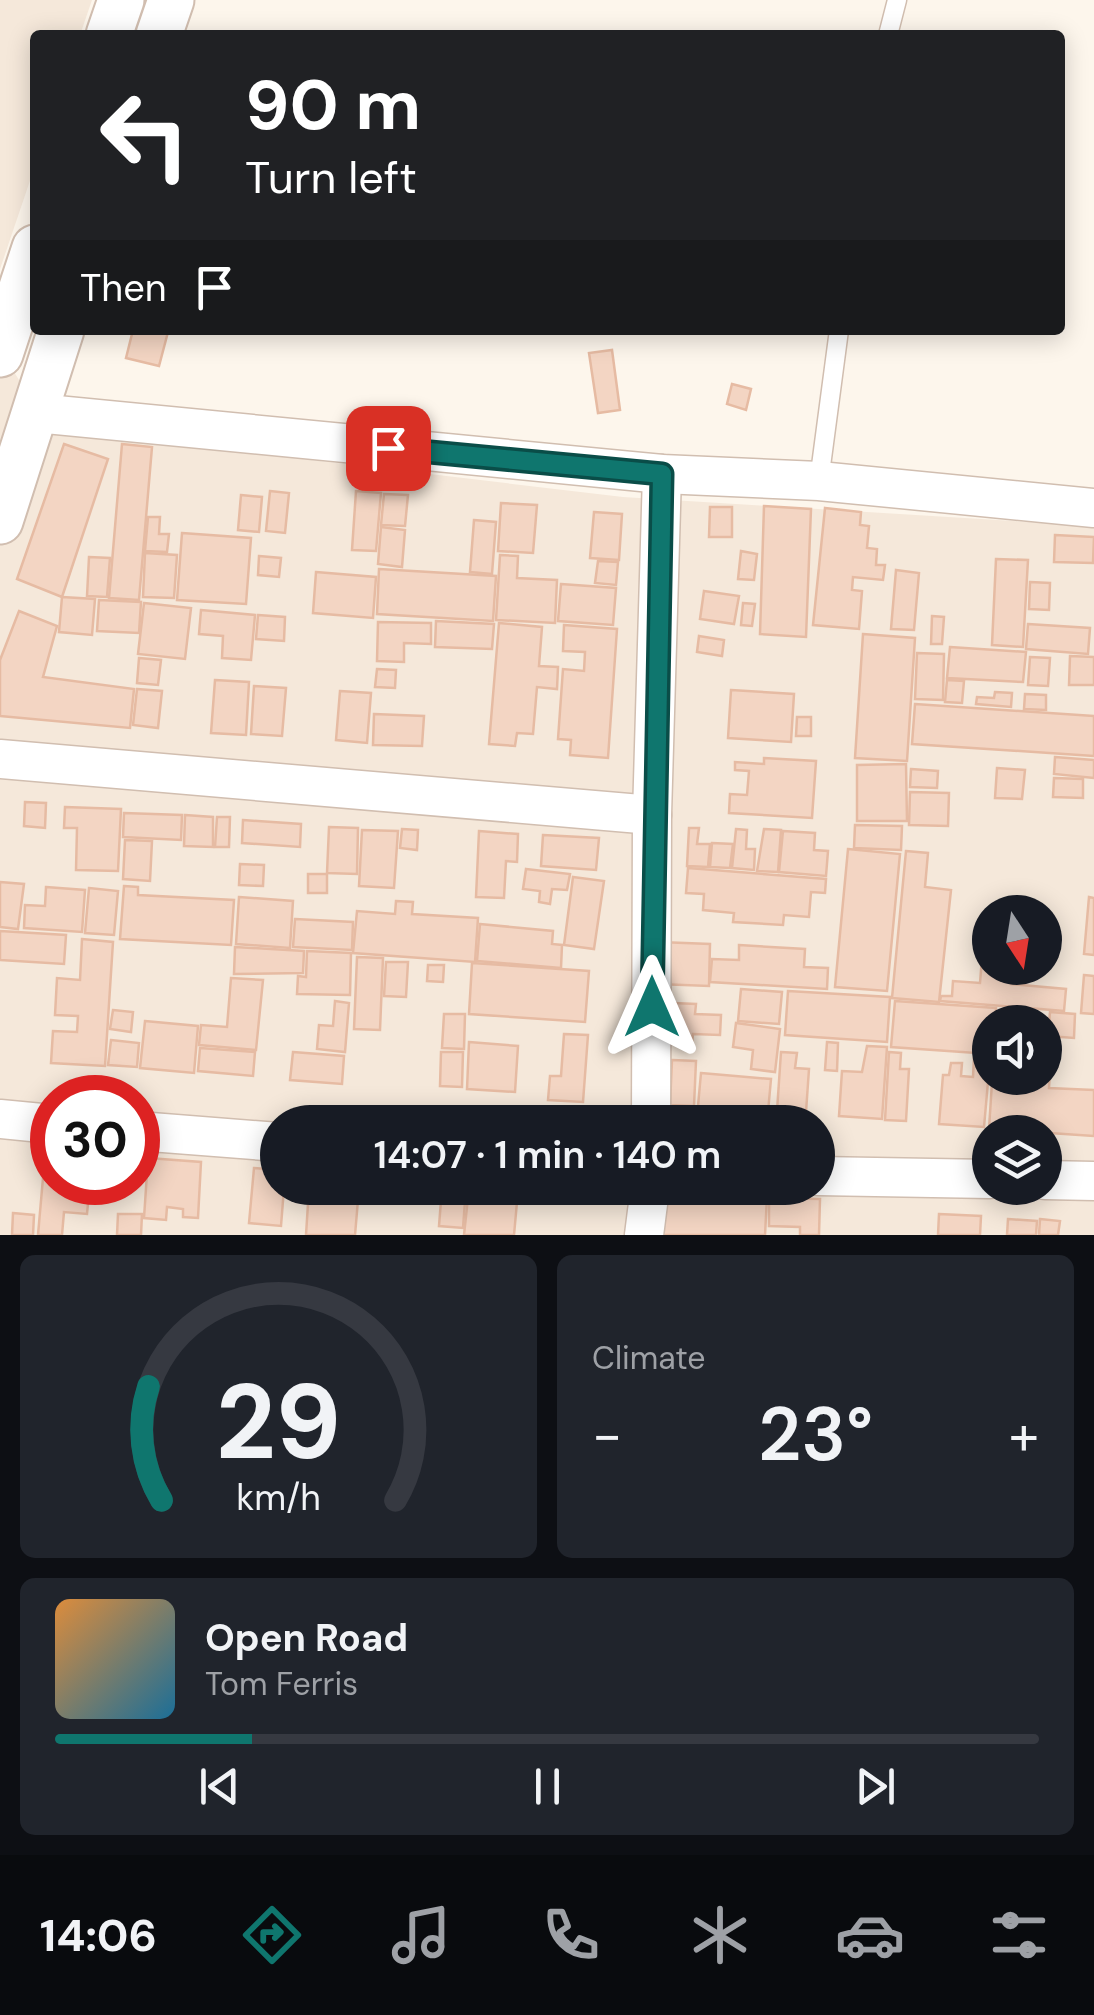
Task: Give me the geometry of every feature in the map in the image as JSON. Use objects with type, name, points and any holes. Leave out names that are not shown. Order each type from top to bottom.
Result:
[{"type":"street","points":[[111,30],[121,0]]},
{"type":"street","points":[[161,30],[171,0]]},
{"type":"street","points":[[0,354],[10,290],[30,256]]},
{"type":"street","points":[[0,521],[60,335]]},
{"type":"street","points":[[36,414],[662,474],[819,481],[1094,508]]},
{"type":"street","points":[[652,1105],[652,815],[662,474]]},
{"type":"street","points":[[0,759],[652,815]]},
{"type":"street","points":[[0,1119],[30,1122]]},
{"type":"street","points":[[160,1133],[260,1141]]},
{"type":"street","points":[[835,1176],[972,1179]]},
{"type":"street","points":[[1062,1180],[1094,1181]]},
{"type":"street","points":[[644,1235],[648,1205]]},
{"type":"lane","points":[[889,30],[897,0]]},
{"type":"lane","points":[[819,481],[838,335]]},
{"type":"shaded area","points":[[0,0],[92,0],[82,30],[30,30],[30,181],[0,269]]},
{"type":"shaded area","points":[[0,349],[49,429],[623,497],[1094,526],[1094,1235],[0,1235]]},
{"type":"building","points":[[132,335],[167,335],[159,366],[126,358]]},
{"type":"building","points":[[612,350],[620,410],[598,413],[589,353]]},
{"type":"building","points":[[732,384],[751,389],[746,410],[727,404]]},
{"type":"building","points":[[64,444],[108,459],[62,597],[17,579]]},
{"type":"building","points":[[122,444],[152,447],[139,600],[109,598]]},
{"type":"building","points":[[270,491],[289,493],[285,533],[266,531]]},
{"type":"building","points":[[356,491],[381,493],[376,551],[352,550]]},
{"type":"building","points":[[384,494],[408,495],[405,526],[381,525]]},
{"type":"building","points":[[241,495],[262,497],[259,532],[238,530]]},
{"type":"building","points":[[501,503],[537,505],[533,553],[498,551]]},
{"type":"building","points":[[764,506],[811,509],[806,637],[760,634]]},
{"type":"building","points":[[710,507],[732,507],[732,537],[709,537]]},
{"type":"building","points":[[825,508],[861,512],[860,525],[869,526],[867,548],[877,549],[876,565],[885,565],[883,580],[853,577],[852,590],[862,591],[859,629],[813,625]]},
{"type":"building","points":[[594,512],[622,514],[619,560],[590,558]]},
{"type":"building","points":[[148,517],[160,517],[159,534],[169,534],[167,552],[145,551]]},
{"type":"building","points":[[474,520],[496,522],[492,574],[470,572]]},
{"type":"building","points":[[381,527],[405,530],[402,567],[378,564]]},
{"type":"building","points":[[182,533],[251,538],[246,604],[177,600]]},
{"type":"building","points":[[1055,535],[1094,537],[1093,563],[1054,562]]},
{"type":"building","points":[[741,551],[757,554],[754,580],[738,579]]},
{"type":"building","points":[[145,553],[177,555],[174,598],[143,597]]},
{"type":"building","points":[[500,555],[518,556],[517,578],[557,580],[555,623],[496,620]]},
{"type":"building","points":[[259,556],[281,558],[279,577],[258,575]]},
{"type":"building","points":[[89,557],[110,558],[107,597],[87,596]]},
{"type":"building","points":[[996,559],[1028,560],[1023,647],[992,645]]},
{"type":"building","points":[[598,561],[618,562],[616,585],[595,583]]},
{"type":"building","points":[[379,569],[496,576],[493,621],[377,614]]},
{"type":"building","points":[[896,570],[919,573],[914,630],[891,629]]},
{"type":"building","points":[[316,572],[376,577],[373,618],[313,613]]},
{"type":"building","points":[[1030,582],[1050,583],[1049,610],[1029,609]]},
{"type":"building","points":[[561,584],[616,588],[613,625],[558,621]]},
{"type":"building","points":[[704,591],[739,596],[734,624],[700,619]]},
{"type":"building","points":[[62,597],[95,599],[92,635],[59,632]]},
{"type":"building","points":[[99,600],[141,602],[139,633],[97,631]]},
{"type":"building","points":[[144,603],[191,608],[185,659],[138,654]]},
{"type":"building","points":[[743,603],[755,604],[752,626],[741,625]]},
{"type":"building","points":[[201,610],[255,615],[251,660],[222,658],[223,636],[199,634]]},
{"type":"building","points":[[19,611],[57,626],[43,677],[134,689],[130,728],[0,716],[0,660]]},
{"type":"building","points":[[258,615],[285,617],[284,641],[256,639]]},
{"type":"building","points":[[932,616],[944,617],[942,644],[931,644]]},
{"type":"building","points":[[436,621],[494,624],[492,649],[435,647]]},
{"type":"building","points":[[378,622],[431,623],[431,644],[404,643],[404,662],[377,661]]},
{"type":"building","points":[[499,623],[542,627],[539,666],[558,667],[557,689],[537,687],[533,734],[517,733],[515,746],[489,744]]},
{"type":"building","points":[[1028,624],[1090,628],[1088,654],[1026,649]]},
{"type":"building","points":[[564,625],[617,629],[608,758],[570,755],[571,740],[558,739],[563,669],[584,671],[585,652],[563,651]]},
{"type":"building","points":[[863,634],[915,638],[907,761],[855,758]]},
{"type":"building","points":[[699,636],[724,640],[722,656],[697,652]]},
{"type":"building","points":[[950,647],[1026,652],[1023,682],[947,678]]},
{"type":"building","points":[[917,653],[944,654],[943,700],[915,699]]},
{"type":"building","points":[[1070,656],[1094,657],[1094,685],[1069,685]]},
{"type":"building","points":[[1030,657],[1050,658],[1048,686],[1028,685]]},
{"type":"building","points":[[139,658],[161,660],[158,685],[137,683]]},
{"type":"building","points":[[377,669],[396,670],[395,688],[375,687]]},
{"type":"building","points":[[215,680],[249,682],[246,735],[211,733]]},
{"type":"building","points":[[947,680],[964,681],[962,703],[945,702]]},
{"type":"building","points":[[254,686],[286,688],[282,736],[251,734]]},
{"type":"building","points":[[137,689],[162,691],[158,728],[133,725]]},
{"type":"building","points":[[731,690],[794,694],[791,742],[728,738]]},
{"type":"building","points":[[340,691],[371,693],[367,743],[336,740]]},
{"type":"building","points":[[995,692],[1012,693],[1011,707],[976,704],[977,697],[994,698]]},
{"type":"building","points":[[1025,694],[1046,695],[1046,710],[1024,709]]},
{"type":"building","points":[[915,704],[1094,716],[1094,756],[912,744]]},
{"type":"building","points":[[374,714],[424,716],[422,746],[373,745]]},
{"type":"building","points":[[797,717],[811,717],[811,736],[796,736]]},
{"type":"building","points":[[1055,757],[1094,760],[1094,778],[1054,774]]},
{"type":"building","points":[[764,758],[816,761],[812,818],[729,813],[730,794],[747,795],[749,771],[735,770],[735,762],[764,764]]},
{"type":"building","points":[[906,764],[907,821],[857,821],[857,765]]},
{"type":"building","points":[[997,768],[1025,770],[1022,799],[995,798]]},
{"type":"building","points":[[911,769],[938,771],[937,788],[910,787]]},
{"type":"building","points":[[1054,778],[1083,779],[1083,798],[1053,797]]},
{"type":"building","points":[[910,792],[949,793],[948,826],[909,825]]},
{"type":"building","points":[[25,802],[46,803],[45,828],[24,826]]},
{"type":"building","points":[[65,807],[121,809],[118,871],[76,870],[77,828],[64,828]]},
{"type":"building","points":[[124,813],[182,815],[181,840],[123,837]]},
{"type":"building","points":[[185,815],[213,817],[213,847],[184,846]]},
{"type":"building","points":[[217,817],[230,817],[229,847],[215,847]]},
{"type":"building","points":[[243,820],[301,824],[300,847],[242,843]]},
{"type":"building","points":[[855,825],[902,826],[901,850],[854,848]]},
{"type":"building","points":[[329,827],[358,828],[357,874],[327,873]]},
{"type":"building","points":[[689,828],[699,828],[697,844],[710,844],[708,867],[687,866]]},
{"type":"building","points":[[402,829],[418,830],[417,850],[400,848]]},
{"type":"building","points":[[736,829],[747,830],[746,849],[755,849],[754,870],[732,868]]},
{"type":"building","points":[[764,829],[781,830],[778,872],[757,871]]},
{"type":"building","points":[[362,830],[398,831],[394,888],[359,886]]},
{"type":"building","points":[[479,831],[518,834],[517,862],[506,861],[504,898],[476,897]]},
{"type":"building","points":[[783,831],[815,833],[814,850],[828,851],[826,876],[779,872]]},
{"type":"building","points":[[543,835],[599,838],[596,870],[541,866]]},
{"type":"building","points":[[125,840],[152,841],[150,881],[123,879]]},
{"type":"building","points":[[712,843],[733,844],[730,868],[710,867]]},
{"type":"building","points":[[848,849],[900,854],[887,991],[835,987]]},
{"type":"building","points":[[906,851],[928,853],[925,887],[951,890],[939,1002],[892,998]]},
{"type":"building","points":[[240,864],[264,865],[263,886],[239,885]]},
{"type":"building","points":[[688,868],[826,879],[825,893],[811,892],[809,917],[784,915],[783,925],[733,922],[734,913],[703,910],[704,894],[686,893]]},
{"type":"building","points":[[526,869],[570,874],[567,890],[552,889],[550,904],[539,902],[540,891],[523,889]]},
{"type":"building","points":[[308,874],[327,874],[327,893],[308,893]]},
{"type":"building","points":[[573,877],[604,881],[594,949],[564,945]]},
{"type":"building","points":[[0,882],[24,884],[18,929],[0,927]]},
{"type":"building","points":[[124,886],[138,887],[138,895],[234,900],[231,945],[120,939]]},
{"type":"building","points":[[46,887],[85,890],[82,932],[24,928],[25,905],[45,906]]},
{"type":"building","points":[[89,888],[118,891],[114,935],[85,933]]},
{"type":"building","points":[[239,897],[293,901],[290,948],[236,944]]},
{"type":"building","points":[[1089,897],[1094,898],[1094,955],[1084,954]]},
{"type":"building","points":[[396,901],[413,902],[412,914],[478,918],[475,962],[353,953],[357,911],[395,914]]},
{"type":"building","points":[[295,919],[353,922],[352,950],[293,947]]},
{"type":"building","points":[[480,924],[553,931],[552,944],[562,945],[561,968],[477,961]]},
{"type":"building","points":[[0,931],[66,935],[64,964],[0,960]]},
{"type":"building","points":[[82,939],[113,942],[105,1066],[51,1063],[53,1031],[77,1032],[78,1016],[55,1015],[57,978],[80,980]]},
{"type":"building","points":[[659,942],[710,944],[709,986],[658,984]]},
{"type":"building","points":[[739,945],[805,949],[804,967],[828,968],[827,989],[710,982],[712,959],[739,960]]},
{"type":"building","points":[[235,947],[304,951],[303,973],[234,974]]},
{"type":"building","points":[[307,951],[351,953],[350,995],[297,994],[298,976],[306,977]]},
{"type":"building","points":[[357,957],[383,958],[380,1030],[354,1029]]},
{"type":"building","points":[[386,962],[408,962],[406,997],[384,996]]},
{"type":"building","points":[[472,963],[589,971],[585,1022],[469,1014]]},
{"type":"building","points":[[428,965],[444,965],[443,982],[427,981]]},
{"type":"building","points":[[1084,975],[1094,976],[1094,1014],[1081,1013]]},
{"type":"building","points":[[231,978],[263,980],[256,1050],[199,1045],[201,1025],[227,1027]]},
{"type":"building","points":[[953,981],[1066,989],[1064,1011],[1062,1005],[940,1001],[941,996],[952,996]]},
{"type":"building","points":[[741,989],[782,992],[779,1024],[738,1021]]},
{"type":"building","points":[[788,991],[890,997],[887,1042],[785,1035]]},
{"type":"building","points":[[335,1001],[349,1003],[345,1052],[317,1049],[319,1025],[333,1026]]},
{"type":"building","points":[[895,1001],[972,1006],[972,1053],[891,1047]]},
{"type":"building","points":[[673,1003],[696,1004],[695,1014],[721,1015],[720,1035],[693,1034],[692,1044],[672,1044]]},
{"type":"building","points":[[113,1010],[133,1012],[131,1032],[110,1029]]},
{"type":"building","points":[[1062,1013],[1075,1014],[1074,1038],[1062,1037]]},
{"type":"building","points":[[444,1014],[465,1014],[464,1049],[442,1048]]},
{"type":"building","points":[[145,1021],[198,1026],[194,1073],[140,1068]]},
{"type":"building","points":[[736,1023],[780,1029],[775,1072],[751,1069],[753,1050],[733,1047]]},
{"type":"building","points":[[564,1034],[588,1035],[583,1102],[548,1100],[550,1076],[561,1076]]},
{"type":"building","points":[[111,1040],[139,1043],[137,1067],[108,1065]]},
{"type":"building","points":[[469,1042],[518,1046],[515,1092],[467,1089]]},
{"type":"building","points":[[827,1042],[838,1043],[837,1071],[825,1070]]},
{"type":"building","points":[[867,1046],[887,1047],[882,1119],[839,1116],[842,1071],[862,1072]]},
{"type":"building","points":[[200,1048],[255,1052],[253,1076],[198,1071]]},
{"type":"building","points":[[293,1052],[344,1056],[342,1084],[290,1080]]},
{"type":"building","points":[[441,1052],[463,1052],[462,1087],[440,1086]]},
{"type":"building","points":[[781,1052],[797,1053],[795,1068],[809,1069],[806,1105],[777,1105]]},
{"type":"building","points":[[889,1052],[901,1053],[900,1069],[909,1069],[906,1121],[885,1120]]},
{"type":"building","points":[[672,1060],[696,1061],[694,1105],[670,1105]]},
{"type":"building","points":[[951,1063],[962,1063],[961,1076],[972,1077],[972,1095],[987,1095],[985,1115],[972,1115],[972,1126],[939,1124],[943,1075],[949,1075]]},
{"type":"building","points":[[701,1073],[771,1079],[769,1105],[698,1105]]},
{"type":"building","points":[[1062,1089],[1094,1090],[1094,1136],[1062,1134],[1062,1115],[990,1115],[991,1095],[1062,1095]]},
{"type":"building","points":[[160,1159],[201,1162],[198,1218],[183,1217],[183,1209],[167,1207],[166,1220],[144,1218],[145,1205],[160,1205]]},
{"type":"building","points":[[254,1168],[260,1168],[260,1205],[283,1205],[281,1226],[249,1223]]},
{"type":"building","points":[[41,1205],[88,1205],[87,1214],[64,1212],[62,1235],[38,1235]]},
{"type":"building","points":[[308,1205],[358,1205],[355,1235],[306,1235]]},
{"type":"building","points":[[441,1205],[465,1205],[463,1228],[439,1226]]},
{"type":"building","points":[[467,1205],[517,1205],[514,1235],[464,1235]]},
{"type":"building","points":[[661,1205],[767,1205],[765,1235],[660,1235]]},
{"type":"building","points":[[769,1205],[820,1205],[819,1235],[800,1235],[800,1227],[769,1226]]},
{"type":"building","points":[[13,1213],[34,1215],[33,1235],[12,1235]]},
{"type":"building","points":[[118,1214],[142,1214],[141,1235],[117,1235]]},
{"type":"building","points":[[939,1214],[981,1216],[980,1235],[938,1235]]},
{"type":"building","points":[[1008,1219],[1037,1221],[1036,1235],[1007,1235]]},
{"type":"building","points":[[1040,1219],[1060,1221],[1058,1235],[1039,1235]]},
{"type":"route","points":[[388,448],[662,474],[652,815],[652,1007]]}]
